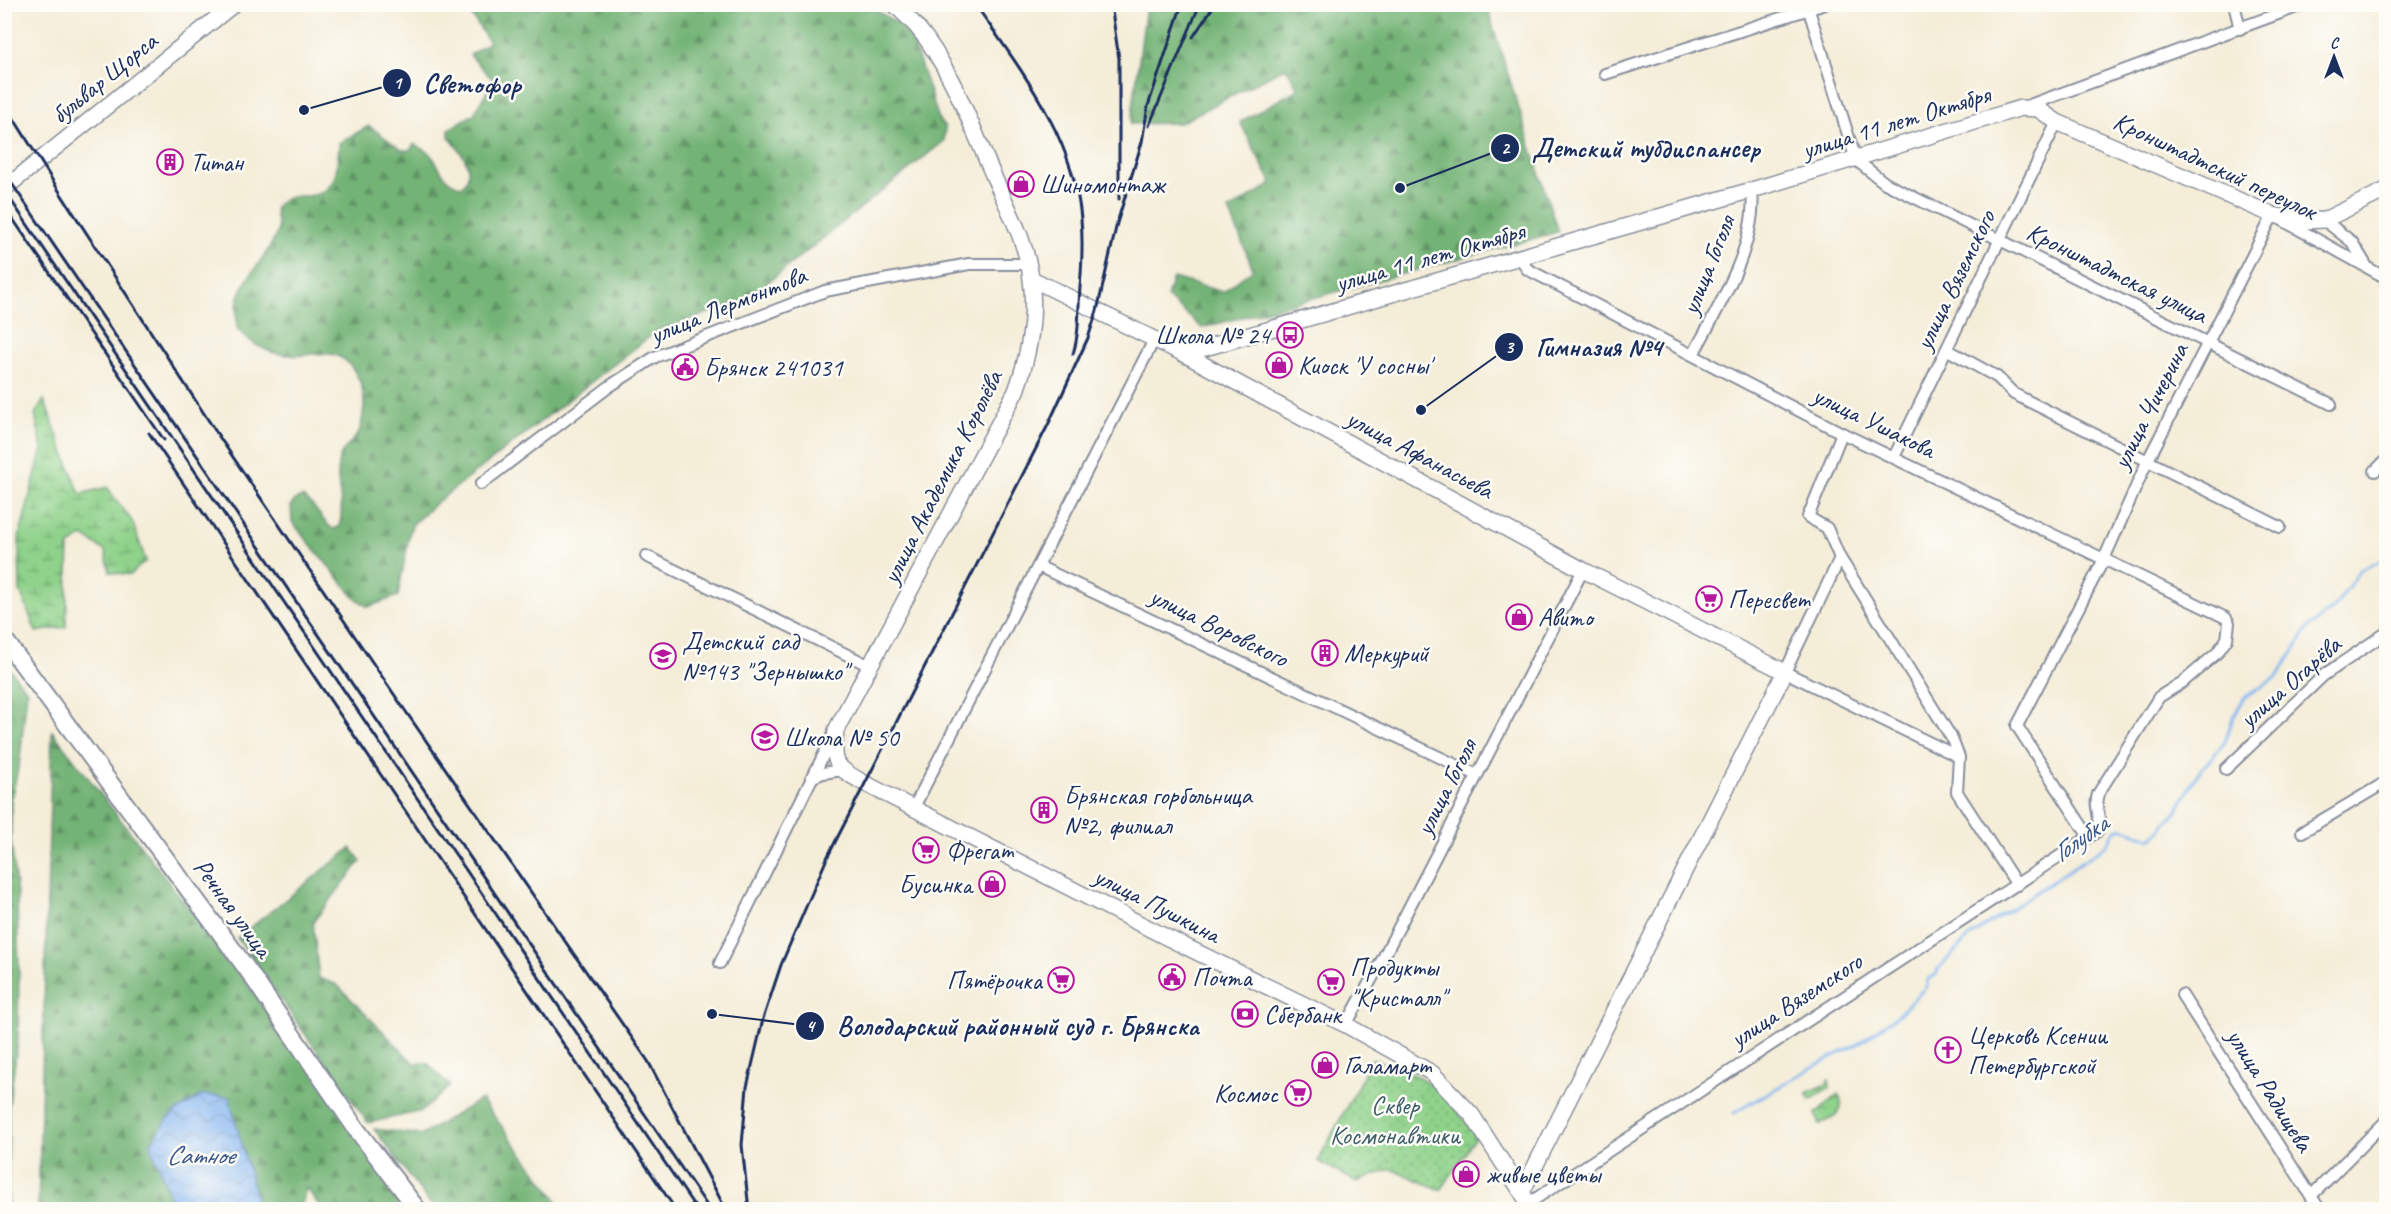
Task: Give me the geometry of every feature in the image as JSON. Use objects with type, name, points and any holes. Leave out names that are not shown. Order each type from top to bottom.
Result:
[{"type":"main road","name":"Речная улица","points":[[4,639],[246,969],[357,1130],[418,1209]]},
{"type":"street","name":"бульвар Щорса","points":[[4,189],[234,4]]},
{"type":"street","name":"улица Академика Королёва","points":[[720,963],[811,778],[1016,391],[1029,348],[1033,314],[1030,272],[1019,234],[954,89],[935,53],[918,28],[894,4]]},
{"type":"street","points":[[1605,74],[1808,7],[1825,4]]},
{"type":"street","points":[[2234,4],[2240,28]]},
{"type":"street","name":"улица 11 лет Октября","points":[[1184,354],[1856,160],[2021,108],[2305,4]]},
{"type":"street","points":[[1808,7],[1856,160]]},
{"type":"street","name":"Кронштадтский переулок","points":[[2021,108],[2038,109],[2057,122],[2273,215],[2386,278]]},
{"type":"street","name":"улица Вяземского","points":[[1894,457],[2001,242],[2057,122]]},
{"type":"street","name":"Кронштадтская улица","points":[[1856,160],[1885,183],[2331,404]]},
{"type":"street","name":"улица Гоголя","points":[[1693,355],[1729,286],[1750,230],[1754,209],[1752,190]]},
{"type":"street","points":[[2273,215],[2303,221],[2324,220],[2386,190]]},
{"type":"street","name":"улица Чичерина","points":[[2089,837],[2017,726],[2104,559],[2147,462],[2273,215]]},
{"type":"street","points":[[2324,220],[2352,242],[2368,267]]},
{"type":"street","name":"улица Ушакова","points":[[1520,257],[1527,269],[1842,433],[2226,618],[2229,623],[2227,639],[2217,653],[2183,682],[2159,697],[2149,711],[2098,794],[2095,803],[2100,825],[2098,831],[2089,837]]},
{"type":"street","name":"улица Лермонтова","points":[[481,484],[610,386],[655,357],[825,291],[969,264],[1030,272]]},
{"type":"street","name":"улица Афанасьева","points":[[1030,272],[1583,570],[1785,672]]},
{"type":"street","points":[[913,809],[1154,340]]},
{"type":"street","points":[[1948,350],[1997,378],[2014,394],[2280,527]]},
{"type":"street","points":[[1842,433],[1808,517],[1827,528],[1840,558],[1951,737],[1959,757],[1957,792],[2017,885]]},
{"type":"street","points":[[2375,471],[2386,460]]},
{"type":"street","points":[[646,556],[870,666]]},
{"type":"street","points":[[1528,1201],[1840,558]]},
{"type":"street","name":"улица Воровского","points":[[1038,566],[1478,775]]},
{"type":"street","name":"улица Гоголя","points":[[1346,1025],[1381,962],[1583,570]]},
{"type":"street","name":"улица Огарёва","points":[[2226,769],[2324,675],[2386,633]]},
{"type":"street","points":[[1785,672],[1959,757]]},
{"type":"street","points":[[811,778],[824,772],[842,770],[834,757],[836,730]]},
{"type":"street","name":"улица Пушкина","points":[[842,770],[913,809],[1346,1025],[1432,1073],[1473,1115],[1528,1201]]},
{"type":"street","points":[[2302,832],[2386,782]]},
{"type":"street","name":"улица Вяземского","points":[[1528,1201],[2089,837]]},
{"type":"street","name":"улица Радищева","points":[[2182,995],[2320,1209]]},
{"type":"street","points":[[2311,1196],[2386,1121]]},
{"type":"green space","points":[[465,5],[868,5],[897,23],[911,37],[940,122],[945,127],[944,141],[746,300],[657,331],[436,503],[413,524],[410,531],[398,596],[368,607],[354,597],[292,522],[291,506],[295,500],[302,497],[333,529],[339,527],[341,503],[338,464],[343,451],[358,434],[360,428],[364,399],[360,382],[351,367],[338,356],[281,354],[253,343],[237,328],[237,305],[239,295],[249,277],[277,233],[276,206],[295,196],[316,195],[330,186],[338,162],[339,143],[369,126],[402,150],[410,150],[414,144],[426,151],[445,177],[462,186],[468,174],[468,167],[449,137],[449,129],[474,114],[493,80],[470,55],[489,42]]},
{"type":"green space","points":[[1146,5],[1496,5],[1489,14],[1558,232],[1202,328],[1167,297],[1173,278],[1223,292],[1253,269],[1229,210],[1272,184],[1240,122],[1298,89],[1286,67],[1180,123],[1131,124]]},
{"type":"green space","points":[[44,400],[80,494],[107,487],[132,521],[146,561],[130,575],[110,572],[105,551],[83,536],[69,546],[66,627],[36,632],[20,591],[19,538],[42,449],[35,414]]},
{"type":"green space","points":[[5,663],[27,691],[20,760],[11,800],[11,841],[17,895],[19,974],[18,1041],[9,1104],[8,1210],[4,1209]]},
{"type":"green space","points":[[52,731],[239,973],[414,1209],[322,1209],[306,1188],[301,1209],[259,1209],[241,1144],[171,1115],[150,1144],[175,1209],[38,1210]]},
{"type":"green space","points":[[351,848],[361,861],[313,922],[319,978],[337,985],[414,1063],[427,1063],[450,1086],[422,1111],[368,1123],[237,938]]},
{"type":"green space","name":"Сквер Космонавтики","points":[[1372,1059],[1424,1080],[1458,1112],[1476,1137],[1441,1190],[1391,1169],[1356,1182],[1318,1161]]},
{"type":"green space","points":[[1829,1080],[1830,1088],[1810,1100],[1806,1093],[1825,1085]]},
{"type":"green space","points":[[1838,1094],[1841,1105],[1838,1113],[1820,1124],[1815,1114]]},
{"type":"green space","points":[[481,1099],[562,1209],[434,1209],[374,1129],[422,1135]]},
{"type":"water","name":"Сатное","points":[[202,1095],[229,1097],[259,1209],[175,1209],[150,1144],[171,1115]]},
{"type":"waterway","name":"Голубка","points":[[1734,1113],[1820,1063],[1860,1043],[1898,1015],[1926,987],[1928,979],[1936,975],[1938,969],[1969,937],[2107,845],[2115,831],[2122,828],[2152,839],[2177,811],[2196,776],[2225,742],[2233,718],[2244,698],[2277,677],[2309,627],[2334,608],[2359,571],[2386,558]]},
{"type":"railway","points":[[975,4],[1010,53],[1042,105],[1068,160],[1076,189],[1082,236],[1078,329],[1073,354]]},
{"type":"railway","points":[[1111,4],[1119,59],[1119,199]]},
{"type":"railway","points":[[749,1210],[742,1145],[747,1087],[763,1019],[781,965],[827,858],[1048,425],[1088,338],[1097,311],[1117,223],[1142,142],[1148,106],[1182,4]]},
{"type":"railway","points":[[1149,126],[1200,4]]},
{"type":"railway","points":[[1193,37],[1215,4]]},
{"type":"railway","points":[[4,103],[218,435],[648,1061],[726,1210]]},
{"type":"railway","points":[[4,172],[710,1210]]},
{"type":"railway","points":[[4,190],[697,1210]]},
{"type":"railway","points":[[4,206],[164,440]]},
{"type":"railway","points":[[149,433],[676,1210]]},
{"type":"place","name":"Светофор","points":[[304,110]]},
{"type":"place","name":"Титан","points":[[170,162]]},
{"type":"place","name":"Шиномонтаж","points":[[1021,184]]},
{"type":"place","name":"Детский тубдиспансер","points":[[1400,188]]},
{"type":"place","name":"Школа № 24","points":[[1290,335]]},
{"type":"place","name":"Киоск 'У сосны'","points":[[1279,365]]},
{"type":"place","name":"Брянск 241031","points":[[685,367]]},
{"type":"place","name":"Гимназия №4","points":[[1421,410]]},
{"type":"place","name":"Пересвет","points":[[1709,599]]},
{"type":"place","name":"Авито","points":[[1519,617]]},
{"type":"place","name":"Меркурий","points":[[1325,653]]},
{"type":"place","name":"Детский сад №143 \"Зернышко\"","points":[[663,656]]},
{"type":"place","name":"Школа № 50","points":[[765,737]]},
{"type":"place","name":"Брянская горбольница №2, филиал","points":[[1044,810]]},
{"type":"place","name":"Фрегат","points":[[926,850]]},
{"type":"place","name":"Бусинка","points":[[992,884]]},
{"type":"place","name":"Почта","points":[[1172,977]]},
{"type":"place","name":"Пятёрочка","points":[[1061,980]]},
{"type":"place","name":"Продукты \"Кристалл\"","points":[[1331,982]]},
{"type":"place","name":"Володарский районный суд г. Брянска","points":[[712,1014]]},
{"type":"place","name":"Сбербанк","points":[[1245,1014]]},
{"type":"place","name":"Церковь Ксении Петербургской","points":[[1948,1050]]},
{"type":"place","name":"Галамарт","points":[[1325,1065]]},
{"type":"place","name":"Космос","points":[[1298,1093]]},
{"type":"place","name":"живые цветы","points":[[1466,1174]]}]
